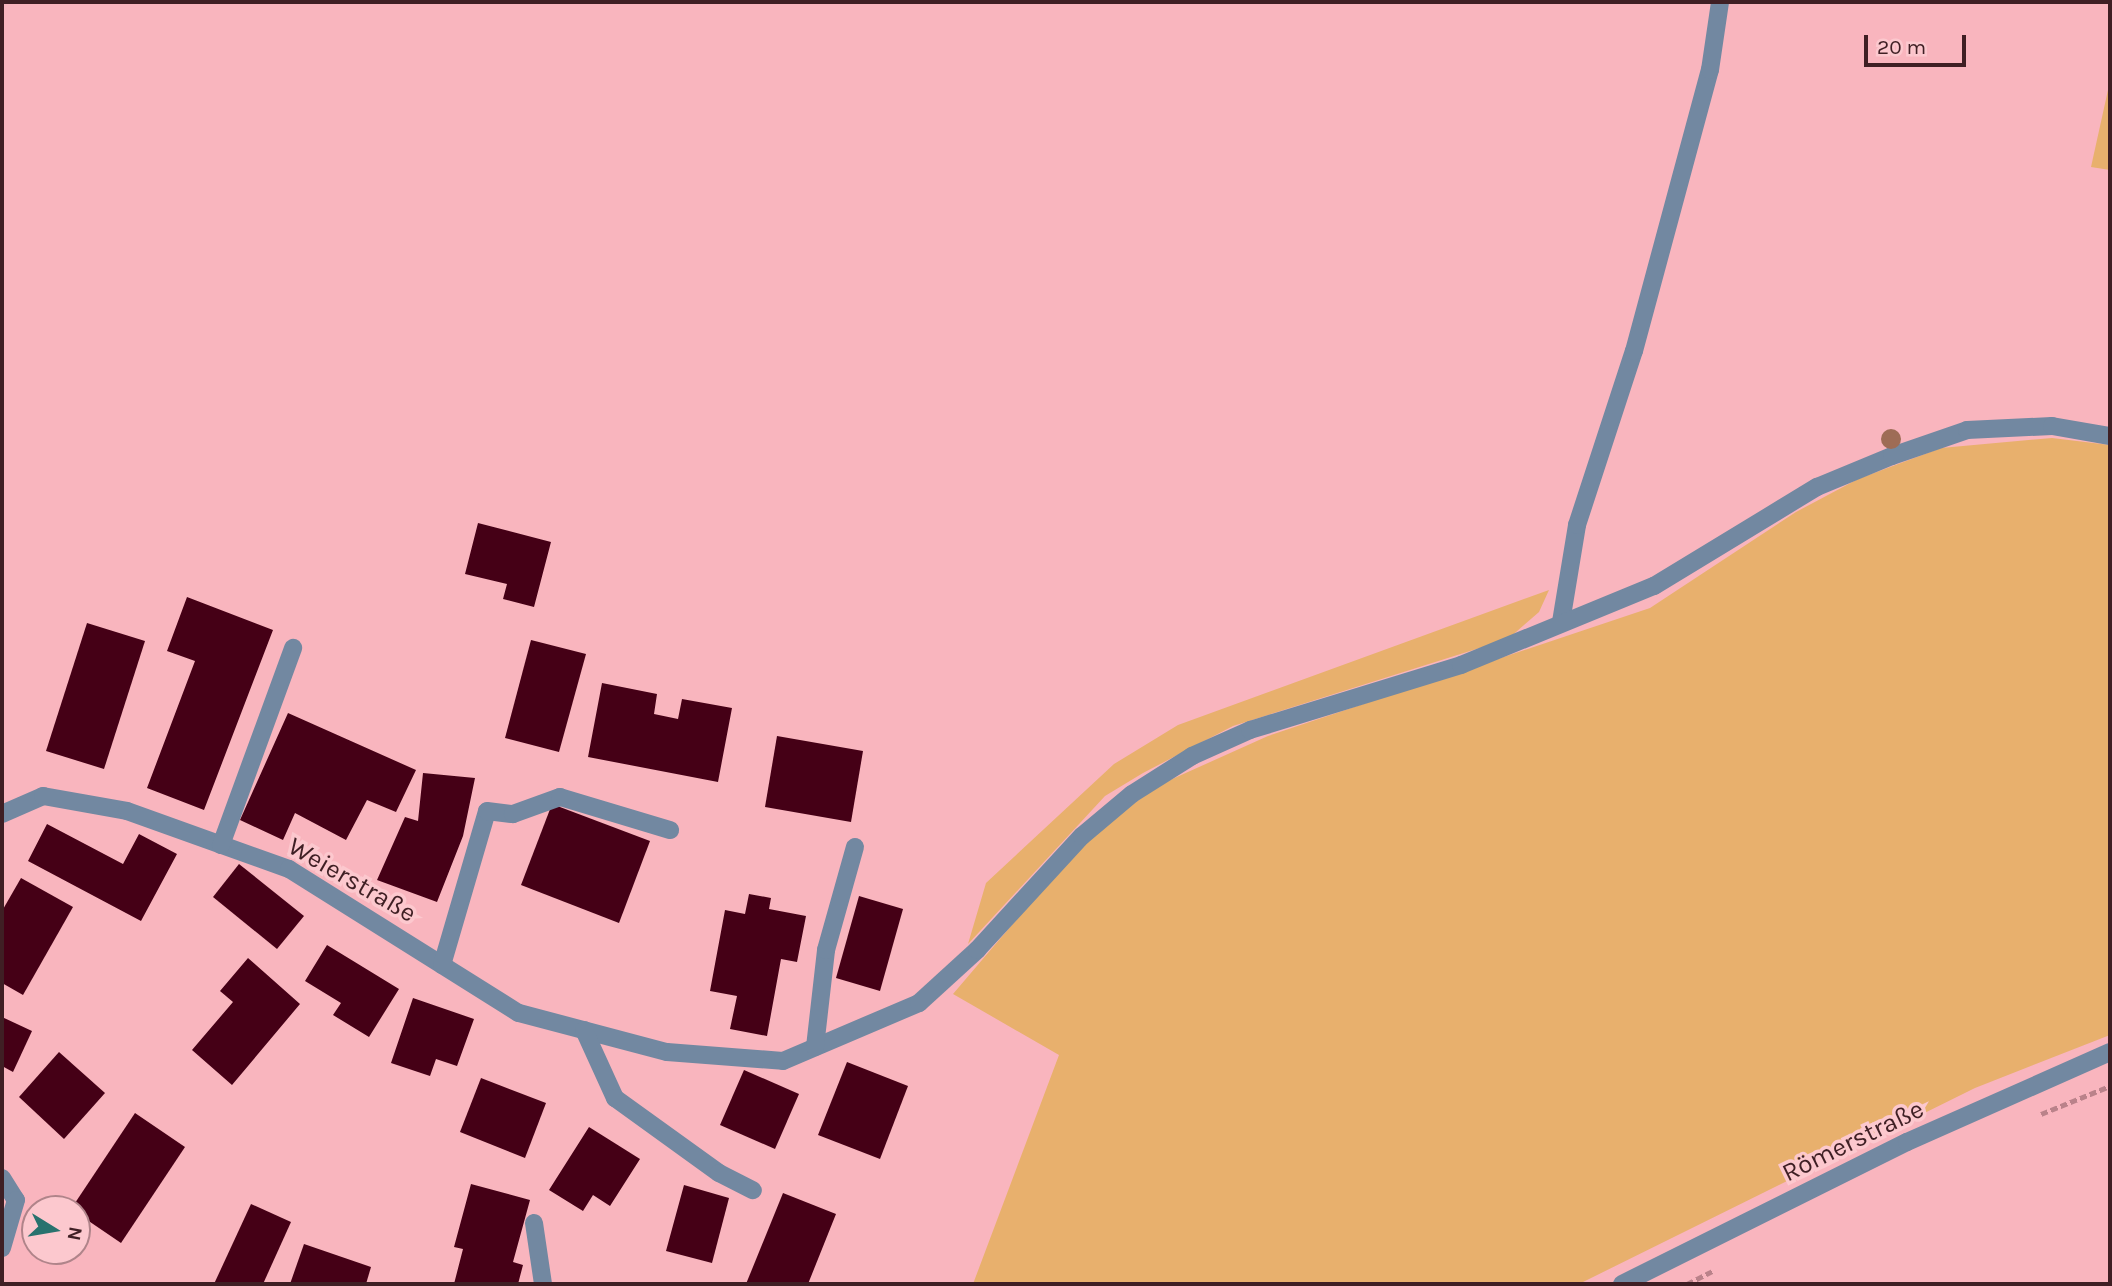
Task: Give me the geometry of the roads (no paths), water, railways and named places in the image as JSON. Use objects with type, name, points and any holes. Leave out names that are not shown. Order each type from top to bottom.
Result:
[{"type":"street","points":[[1561,622],[1577,526],[1634,351],[1710,70],[1720,2]]},
{"type":"street","name":"Weierstraße","points":[[2,814],[43,796],[127,811],[289,869],[519,1013],[667,1052],[783,1061],[919,1003],[977,950],[1082,836],[1132,794],[1192,756],[1250,730],[1461,664],[1654,586],[1817,487],[1954,435],[2053,426],[2110,436]]},
{"type":"street","points":[[221,845],[293,648]]},
{"type":"street","points":[[442,965],[487,811],[513,814],[560,797],[670,830]]},
{"type":"street","points":[[815,1048],[826,950],[855,847]]},
{"type":"street","points":[[584,1030],[615,1098],[719,1173],[753,1190]]},
{"type":"street","name":"Römerstraße","points":[[1622,1284],[1906,1142],[2110,1052]]},
{"type":"street","points":[[2,1178],[16,1200],[2,1248]]},
{"type":"street","points":[[534,1223],[543,1284]]}]
